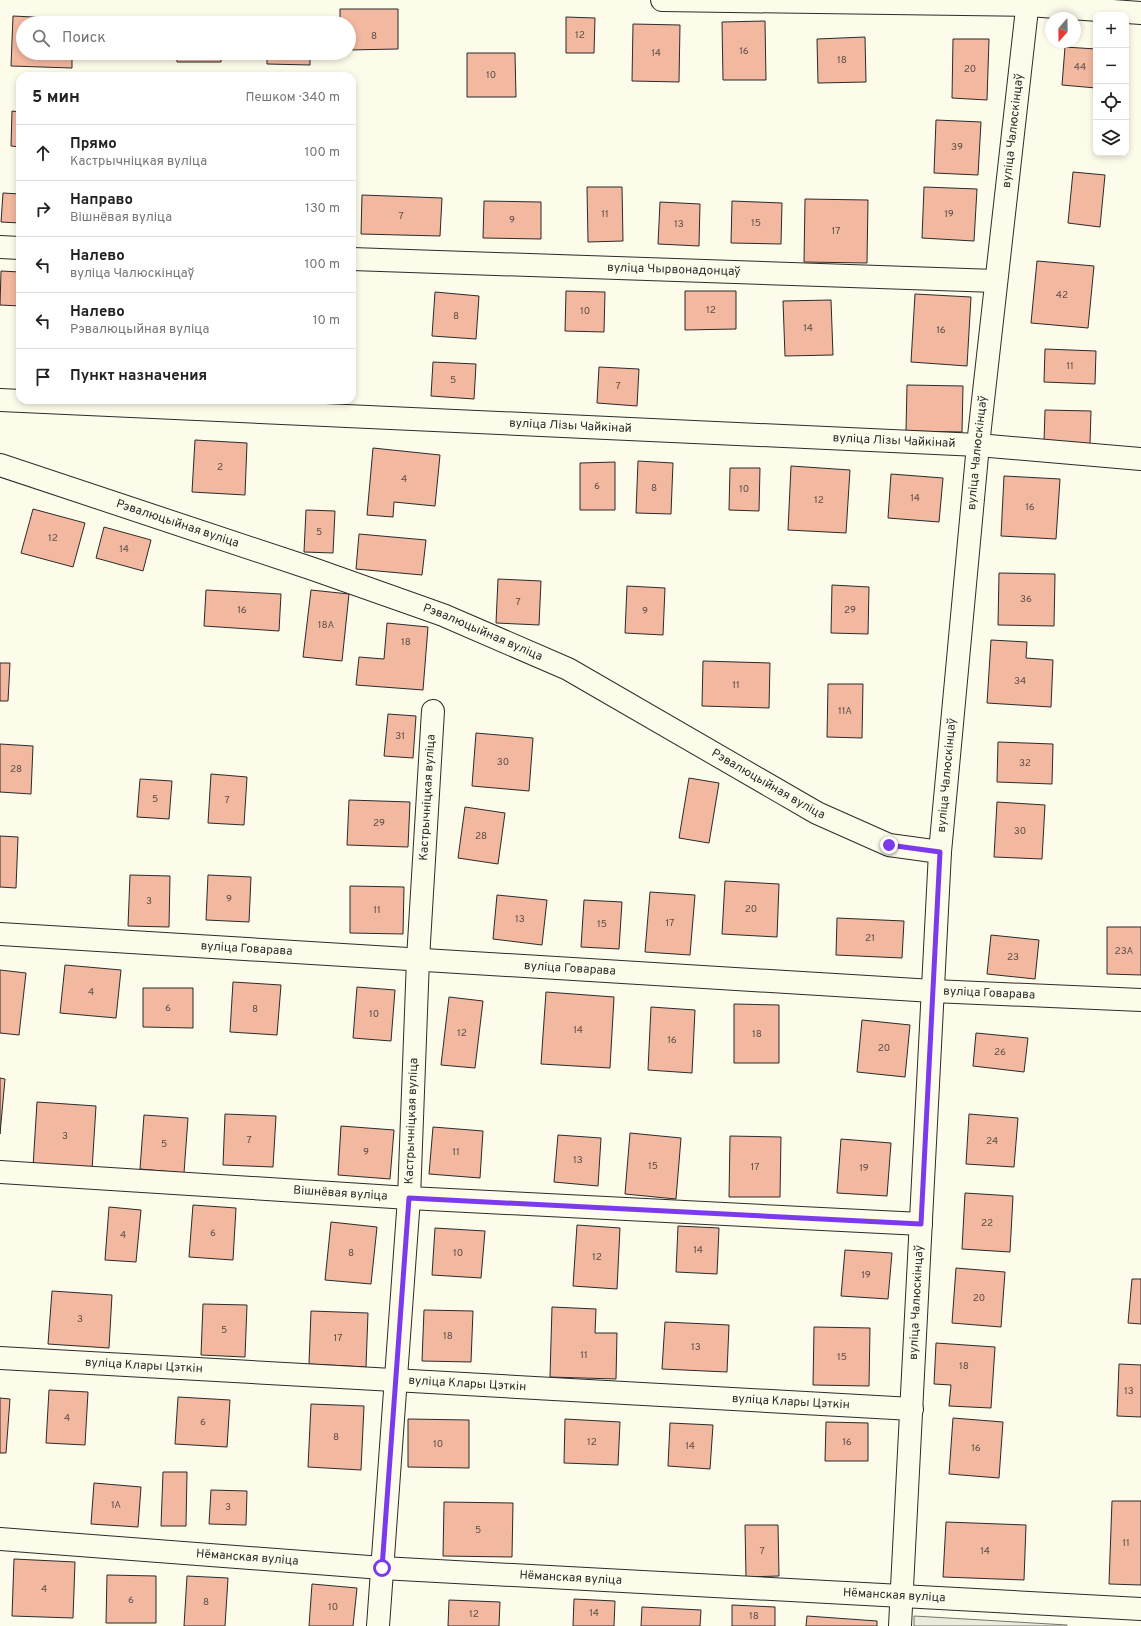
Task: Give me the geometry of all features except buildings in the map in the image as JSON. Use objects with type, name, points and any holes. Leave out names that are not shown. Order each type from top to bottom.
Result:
[{"type":"street","points":[[662,0],[1028,2],[1141,13]]},
{"type":"street","name":"вуліца Чалюскінцаў","points":[[900,1626],[940,852],[978,445],[1028,2]]},
{"type":"street","points":[[0,247],[16,248]]},
{"type":"street","name":"вуліца Чырвонадонцаў","points":[[356,259],[996,281]]},
{"type":"street","name":"вуліца Лізы Чайкінай","points":[[0,400],[16,401]]},
{"type":"street","name":"вуліца Лізы Чайкінай","points":[[87,404],[978,445],[1141,459]]},
{"type":"street","name":"Рэвалюцыйная вуліца","points":[[0,465],[313,569],[443,615],[568,669],[818,812],[889,845],[940,852]]},
{"type":"street","name":"Кастрычніцкая вуліца","points":[[378,1626],[409,1198],[418,960],[433,711]]},
{"type":"street","name":"вуліца Говарава","points":[[0,934],[933,991],[1141,1000]]},
{"type":"street","name":"Вішнёвая вуліца","points":[[0,1172],[409,1198],[921,1224]]},
{"type":"street","name":"вуліца Клары Цэткін","points":[[0,1358],[912,1409]]},
{"type":"street","name":"Нёманская вуліца","points":[[0,1539],[382,1568],[1141,1609]]},
{"type":"shaded area","points":[[914,1616],[1067,1625],[1067,1626],[914,1626]]},
{"type":"route","points":[[382,1568],[409,1198],[921,1224],[940,852],[889,845]]}]
